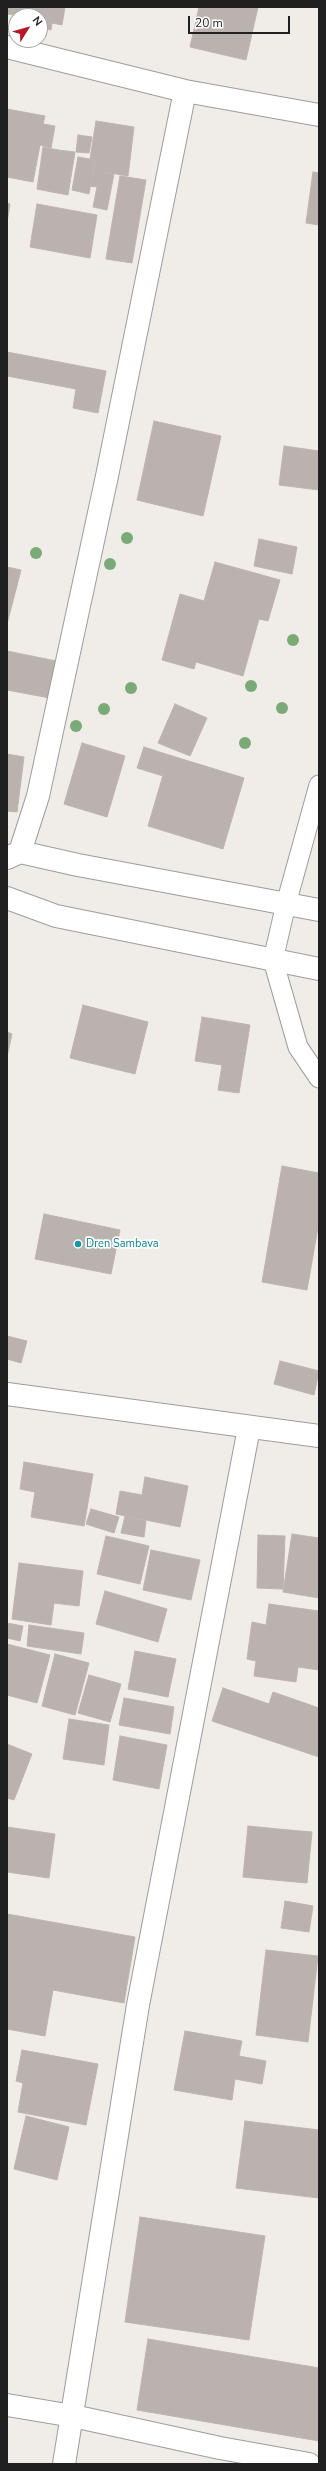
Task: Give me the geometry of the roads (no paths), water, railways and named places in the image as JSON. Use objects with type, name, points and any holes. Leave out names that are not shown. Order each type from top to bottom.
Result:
[{"type":"street","points":[[7,47],[185,91],[319,115]]},
{"type":"street","points":[[185,91],[107,476],[38,796],[14,855],[78,865],[319,910]]},
{"type":"street","points":[[7,898],[56,916],[319,969]]},
{"type":"street","points":[[7,1394],[249,1428],[319,1436]]},
{"type":"street","points":[[64,2464],[73,2416],[138,2005],[249,1428]]},
{"type":"street","points":[[7,2405],[73,2416],[219,2456],[309,2464]]},
{"type":"lane","points":[[319,785],[286,904],[273,960],[298,1047],[319,1078]]},
{"type":"place","name":"Dren Sambava","points":[[78,1244]]}]
